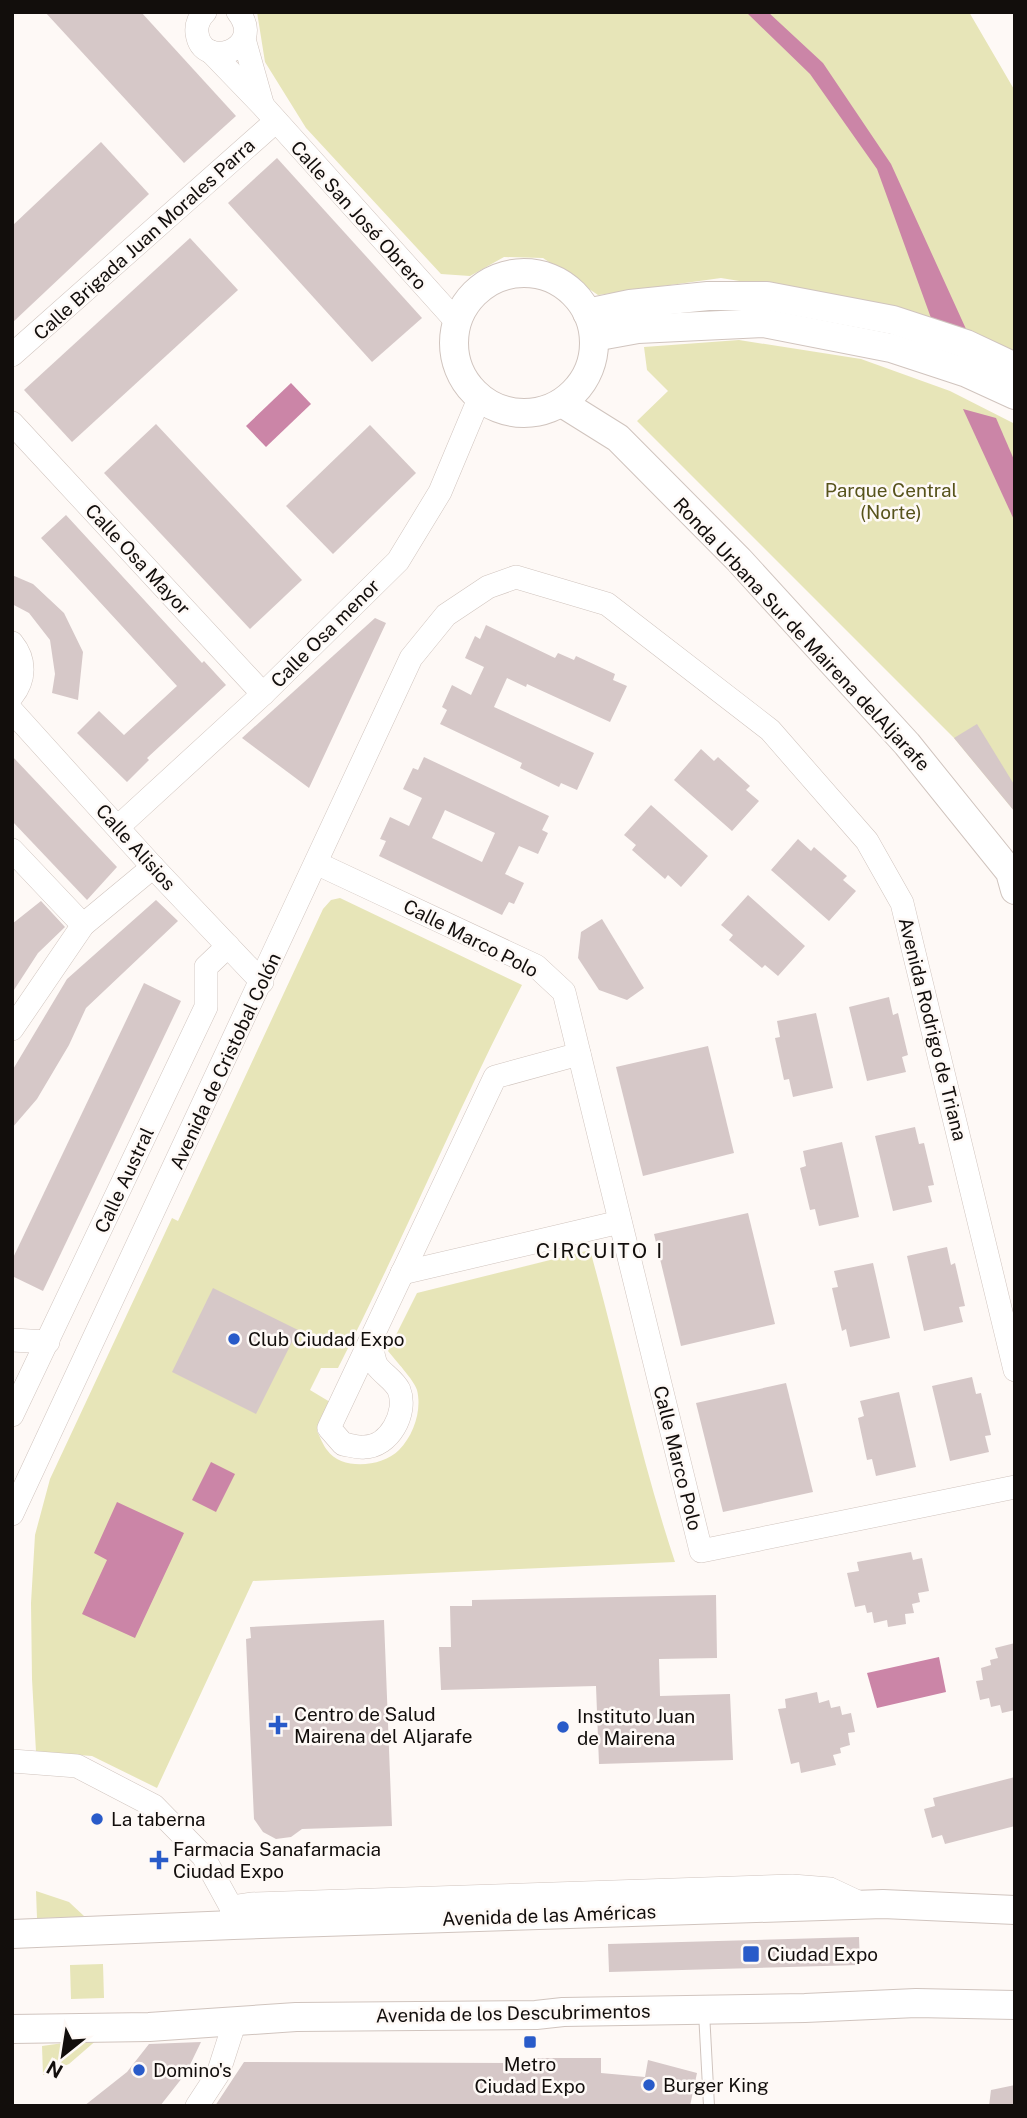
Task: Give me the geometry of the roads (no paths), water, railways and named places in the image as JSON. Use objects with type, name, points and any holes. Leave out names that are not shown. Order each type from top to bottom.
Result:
[{"type":"street","name":"Calle San José Obrero","points":[[238,12],[245,29],[244,39],[269,114]]},
{"type":"street","name":"Calle San José Obrero","points":[[194,18],[198,38],[203,47],[211,52],[269,114],[457,323]]},
{"type":"street","points":[[211,52],[230,52],[239,47],[244,39]]},
{"type":"street","name":"Calle Brigada Juan Morales Parra","points":[[12,355],[269,114]]},
{"type":"street","points":[[526,272],[550,278],[567,287],[584,305],[591,325],[595,345],[586,379],[570,398],[562,403],[526,415],[501,411],[479,399],[460,375],[454,355],[454,330],[462,308],[478,289],[501,276],[526,272]]},
{"type":"street","points":[[591,325],[630,304],[708,296],[767,296],[893,320],[966,344],[1015,367]]},
{"type":"street","points":[[591,325],[638,329],[763,323],[891,348],[967,373],[1015,395]]},
{"type":"street","name":"Calle Osa menor","points":[[118,827],[263,694],[398,561],[440,492],[479,399]]},
{"type":"street","name":"Ronda Urbana Sur de Mairena delAljarafe","points":[[562,403],[618,438],[739,560],[907,744],[1010,872],[1015,890]]},
{"type":"street","name":"Calle Osa Mayor","points":[[12,423],[263,694]]},
{"type":"street","name":"Avenida Rodrigo de Triana","points":[[446,615],[488,587],[516,577],[607,604],[770,730],[867,841],[902,903],[1015,1370]]},
{"type":"street","name":"Avenida de Cristobal Colón","points":[[12,1514],[411,658],[446,615]]},
{"type":"street","points":[[12,643],[22,661],[23,673],[20,685],[12,696]]},
{"type":"street","name":"Calle Alisios","points":[[12,711],[153,867],[262,982]]},
{"type":"street","points":[[12,850],[83,925]]},
{"type":"street","name":"Calle Marco Polo","points":[[316,863],[536,966],[564,992],[701,1551],[1015,1487]]},
{"type":"street","points":[[12,1029],[83,925],[153,867]]},
{"type":"street","name":"Calle Austral","points":[[12,1415],[205,1007],[206,967],[228,946]]},
{"type":"street","points":[[371,1340],[495,1077],[579,1054]]},
{"type":"street","points":[[402,1273],[620,1222]]},
{"type":"street","points":[[12,1340],[48,1342]]},
{"type":"street","points":[[12,1761],[77,1766],[154,1806],[203,1856],[239,1912]]},
{"type":"street","name":"Avenida de las Américas","points":[[12,1934],[239,1912],[930,1905],[1015,1910]]},
{"type":"street","name":"Avenida de los Descubrimentos","points":[[12,2029],[149,2027],[296,2017],[536,2015],[563,2012],[805,2008],[916,2003],[1015,2005]]},
{"type":"street","points":[[197,2106],[218,2074],[234,2021]]},
{"type":"lane","points":[[704,2009],[709,2106]]},
{"type":"place","name":"Club Ciudad Expo","points":[[234,1339]]},
{"type":"place","name":"Centro de Salud Mairena del Aljarafe","points":[[278,1725]]},
{"type":"place","name":"Instituto Juan de Mairena","points":[[563,1727]]},
{"type":"place","name":"La taberna","points":[[97,1819]]},
{"type":"place","name":"Farmacia Sanafarmacia Ciudad Expo","points":[[159,1860]]},
{"type":"place","name":"Ciudad Expo","points":[[751,1954]]},
{"type":"place","name":"Metro Ciudad Expo","points":[[530,2042]]},
{"type":"place","name":"Domino's","points":[[139,2070]]},
{"type":"place","name":"Burger King","points":[[649,2085]]},
{"type":"district","name":"CIRCUITO I","points":[[600,1251]]},
{"type":"park label","name":"Parque Central (Norte)","points":[[891,501]]}]
